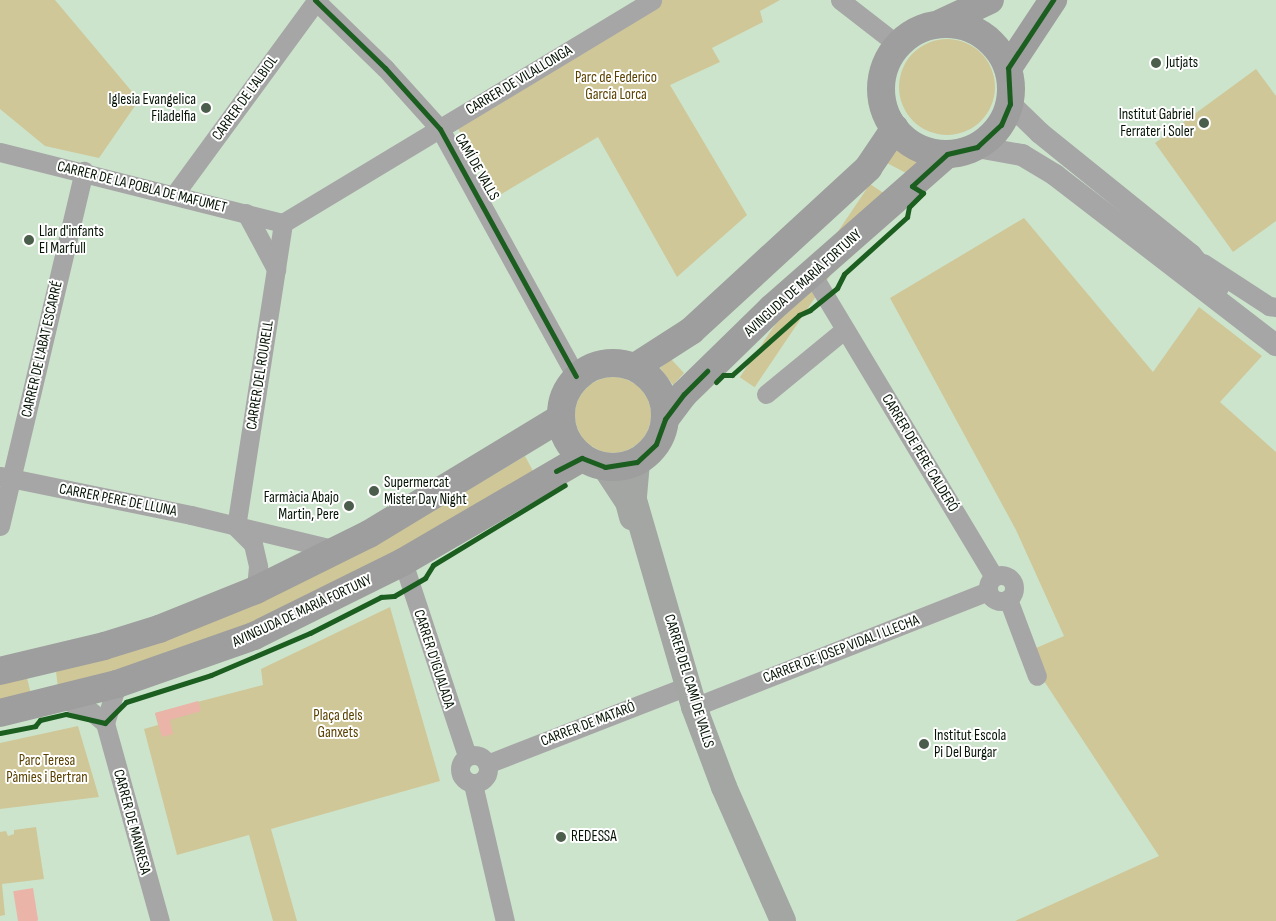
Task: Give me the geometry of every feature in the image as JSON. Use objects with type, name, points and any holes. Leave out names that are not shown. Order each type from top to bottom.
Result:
[{"type":"main road","points":[[941,23],[963,25],[989,39],[1008,68],[1010,104],[1001,125],[977,147],[947,154],[924,150],[904,139],[895,128],[882,102],[882,79],[889,57],[898,45],[921,28],[941,23],[990,0]]},
{"type":"main road","points":[[1008,68],[1053,0]]},
{"type":"main road","points":[[635,367],[691,331],[868,168],[895,128]]},
{"type":"main road","name":"AVINGUDA DE MARIÀ FORTUNY","points":[[665,419],[694,383],[812,274],[947,154]]},
{"type":"main road","points":[[605,362],[635,367],[656,385],[662,396],[665,419],[656,444],[637,462],[594,463],[564,435],[559,419],[560,405],[576,376],[605,362]]},
{"type":"main road","points":[[0,671],[131,637],[256,590],[337,550],[431,499],[559,419]]},
{"type":"main road","name":"CARRER DEL CAMÍ DE VALLS","points":[[637,462],[631,501],[688,693],[724,787],[783,921]]},
{"type":"main road","name":"AVINGUDA DE MARIÀ FORTUNY","points":[[0,713],[117,684],[254,636],[403,562],[594,463]]},
{"type":"main road","name":"CARRER DEL CAMÍ DE VALLS","points":[[594,463],[631,501]]},
{"type":"street","name":"CAMÍ DE VALLS","points":[[315,0],[385,68],[440,129],[576,376]]},
{"type":"street","name":"CARRER DE L'ALBIOL","points":[[174,195],[315,0]]},
{"type":"street","name":"CARRER DE VILALLONGA","points":[[283,223],[652,0]]},
{"type":"street","points":[[840,0],[898,45]]},
{"type":"street","points":[[1010,104],[1040,132],[1191,255],[1270,306],[1276,307]]},
{"type":"street","points":[[977,147],[1022,155],[1055,175],[1276,345]]},
{"type":"street","name":"CARRER DE LA POBLA DE MAFUMET","points":[[0,152],[283,223]]},
{"type":"street","name":"CARRER DE L'ABAT ESCARRÉ","points":[[0,526],[6,477],[84,172]]},
{"type":"street","points":[[246,213],[276,269]]},
{"type":"street","name":"CARRER DEL ROURELL","points":[[236,527],[283,223]]},
{"type":"street","points":[[1191,255],[1255,329]]},
{"type":"street","name":"CARRER DE PERE CALDERÓ","points":[[812,274],[991,584]]},
{"type":"street","points":[[766,394],[845,330]]},
{"type":"street","name":"CARRER PERE DE LLUNA","points":[[6,477],[191,515],[337,550]]},
{"type":"street","points":[[236,527],[253,544],[258,566],[256,590]]},
{"type":"street","name":"CARRER D'IGUALADA","points":[[403,562],[467,756]]},
{"type":"street","points":[[991,584],[1007,576],[1013,583],[1013,592],[1008,599],[1037,676]]},
{"type":"street","name":"CARRER DE JOSEP VIDAL I LLECHA","points":[[688,693],[991,584]]},
{"type":"street","points":[[62,699],[87,708],[105,723],[117,684]]},
{"type":"street","name":"CARRER DE MATARÓ","points":[[487,764],[688,693]]},
{"type":"street","name":"CARRER DE MANRESA","points":[[105,723],[160,921]]},
{"type":"street","points":[[467,756],[481,757],[487,764],[486,778],[473,784],[465,781],[460,773],[460,763],[467,756]]},
{"type":"street","points":[[473,784],[505,921]]},
{"type":"green space","points":[[0,0],[55,0],[139,100],[99,158],[45,146],[0,109]]},
{"type":"green space","name":"Parc de Federico García Lorca","points":[[652,0],[780,0],[760,11],[763,22],[712,48],[720,62],[670,85],[747,215],[677,277],[598,137],[498,196],[453,120]]},
{"type":"green space","points":[[947,39],[965,42],[981,53],[992,69],[995,87],[992,105],[981,121],[965,132],[947,135],[929,132],[913,121],[902,105],[899,87],[902,69],[913,53],[929,42]]},
{"type":"green space","points":[[1256,69],[1276,96],[1276,221],[1233,252],[1155,143]]},
{"type":"green space","points":[[894,143],[921,160],[906,173],[887,163]]},
{"type":"green space","points":[[870,184],[885,194],[755,387],[740,377]]},
{"type":"green space","points":[[1024,218],[1153,372],[1199,307],[1262,356],[1220,402],[1276,452],[1276,921],[1015,921],[1159,856],[1044,681],[1036,648],[1064,636],[1016,530],[890,298]]},
{"type":"green space","points":[[671,359],[684,373],[673,385],[660,368]]},
{"type":"green space","points":[[613,377],[627,380],[640,388],[648,401],[651,415],[648,429],[640,442],[627,450],[613,453],[599,450],[586,442],[578,429],[575,415],[578,401],[586,388],[599,380]]},
{"type":"green space","points":[[525,456],[533,471],[403,548],[245,626],[174,653],[58,687],[56,672],[396,533]]},
{"type":"green space","name":"Plaça dels Ganxets","points":[[390,607],[440,781],[271,829],[297,921],[273,921],[249,835],[177,855],[144,729],[158,725],[155,713],[263,685],[261,669]]},
{"type":"green space","points":[[27,678],[31,694],[0,700],[0,684]]},
{"type":"green space","name":"Parc Teresa Pàmies i Bertran","points":[[78,726],[99,797],[0,809],[0,743]]},
{"type":"green space","points":[[36,827],[44,879],[2,884],[5,915],[0,916],[0,832],[6,831],[8,836],[14,834],[14,830]]},
{"type":"shaded area","points":[[198,701],[201,711],[170,720],[173,734],[162,737],[155,713]]},
{"type":"shaded area","points":[[33,888],[38,921],[18,921],[13,891]]},
{"type":"cycle path","points":[[315,0],[385,68],[440,129],[576,376]]},
{"type":"cycle path","points":[[716,382],[723,375],[732,375],[799,315],[810,310],[837,288],[844,274],[907,217],[909,207],[923,193],[912,186],[947,154],[977,147],[1001,125],[1010,104],[1008,68],[1053,0]]},
{"type":"cycle path","points":[[556,471],[582,458],[605,467],[637,462],[656,444],[665,419],[684,394],[707,371]]},
{"type":"cycle path","points":[[0,733],[35,726],[40,720],[66,714],[105,723],[126,702],[211,675],[310,633],[381,597],[394,596],[425,578],[433,565],[565,485]]},
{"type":"place","name":"Jutjats","points":[[1156,63]]},
{"type":"place","name":"Iglesia Evangelica Filadelfia","points":[[206,108]]},
{"type":"place","name":"Institut Gabriel Ferrater i Soler","points":[[1204,123]]},
{"type":"place","name":"Llar d'infants El Marfull","points":[[29,240]]},
{"type":"place","name":"Supermercat Mister Day Night","points":[[374,491]]},
{"type":"place","name":"Farmàcia Abajo Martin, Pere","points":[[349,506]]},
{"type":"place","name":"Institut Escola Pi Del Burgar","points":[[924,744]]},
{"type":"place","name":"REDESSA","points":[[561,837]]}]
